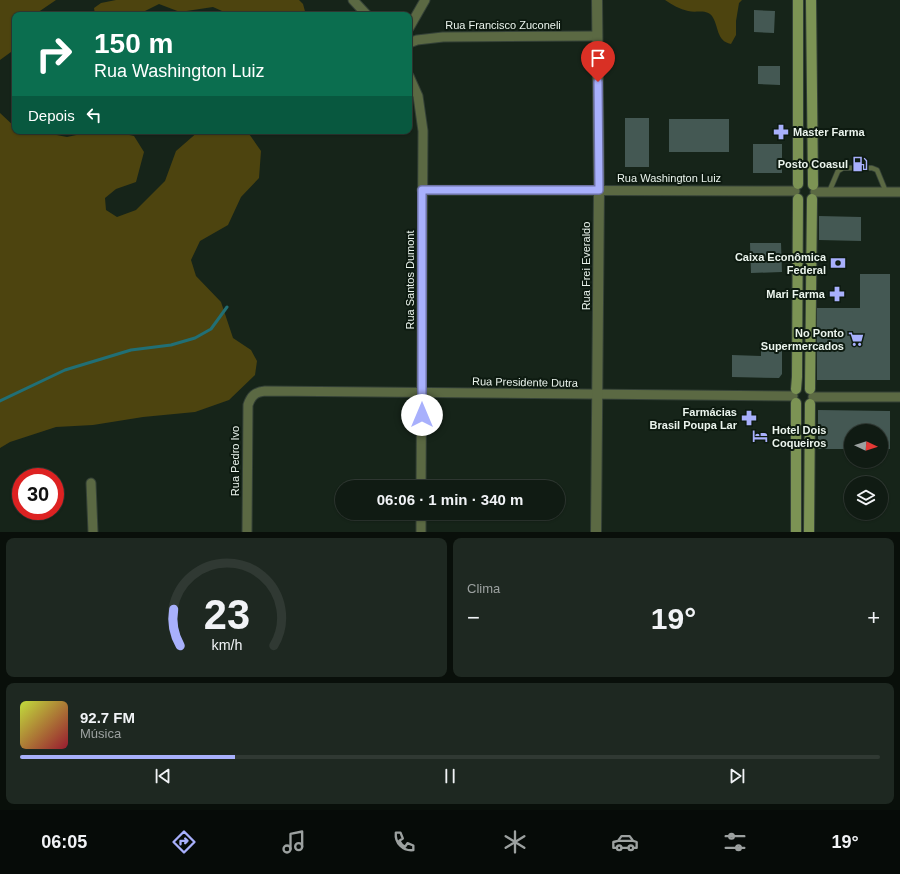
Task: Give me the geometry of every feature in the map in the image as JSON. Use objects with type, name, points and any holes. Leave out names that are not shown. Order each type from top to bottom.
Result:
[{"type":"main road","points":[[796,532],[795,396],[798,369],[798,0]]},
{"type":"main road","points":[[809,532],[813,192],[811,0]]},
{"type":"main road","points":[[797,191],[805,182],[813,192]]},
{"type":"main road","points":[[797,191],[805,202],[813,192]]},
{"type":"main road","points":[[795,396],[803,386],[811,397]]},
{"type":"main road","points":[[795,396],[803,406],[811,397]]},
{"type":"street","points":[[354,0],[364,12]]},
{"type":"street","points":[[412,23],[425,0]]},
{"type":"street","name":"Rua Frei Everaldo","points":[[596,532],[599,190],[597,0]]},
{"type":"street","name":"Rua Francisco Zuconeli","points":[[412,42],[443,37],[597,36]]},
{"type":"street","name":"Rua Santos Dumont","points":[[412,83],[418,96],[422,131],[421,480]]},
{"type":"street","name":"Rua Washington Luiz","points":[[422,190],[797,191]]},
{"type":"street","points":[[813,192],[900,192]]},
{"type":"street","name":"Rua Presidente Dutra","points":[[256,392],[795,396]]},
{"type":"street","name":"Rua Pedro Ivo","points":[[247,532],[248,405],[250,399],[256,392]]},
{"type":"street","points":[[811,397],[900,397]]},
{"type":"street","points":[[91,483],[93,532]]},
{"type":"street","points":[[421,520],[421,532]]},
{"type":"lane","points":[[829,192],[838,171],[843,168],[872,168],[877,170],[886,192]]},
{"type":"shaded area","points":[[0,0],[56,0],[38,12],[12,12],[12,50],[0,60]]},
{"type":"shaded area","points":[[116,0],[299,0],[303,4],[305,12],[224,12],[213,7],[180,12],[159,4],[143,12],[95,12],[94,8],[101,3]]},
{"type":"shaded area","points":[[665,0],[742,0],[739,3],[736,21],[736,35],[731,44],[723,40],[720,36],[710,14],[704,12],[691,12],[676,7]]},
{"type":"shaded area","points":[[0,113],[12,124],[12,134],[52,134],[67,137],[81,134],[125,134],[134,136],[144,152],[136,182],[116,189],[105,198],[106,210],[117,217],[136,210],[165,181],[176,151],[196,134],[249,134],[261,151],[259,178],[241,197],[228,225],[200,241],[191,260],[196,276],[221,302],[233,338],[251,350],[257,361],[255,375],[229,400],[195,412],[143,417],[93,425],[56,427],[10,442],[0,448]]},
{"type":"building","points":[[754,10],[775,11],[774,33],[754,32]]},
{"type":"building","points":[[758,66],[780,66],[780,85],[758,84]]},
{"type":"building","points":[[625,118],[649,118],[649,167],[625,167]]},
{"type":"building","points":[[669,119],[729,119],[729,152],[669,152]]},
{"type":"building","points":[[753,144],[782,144],[782,173],[753,173]]},
{"type":"building","points":[[819,216],[861,217],[861,241],[819,240]]},
{"type":"building","points":[[750,243],[781,243],[782,272],[751,273]]},
{"type":"building","points":[[860,274],[890,274],[890,380],[817,380],[817,308],[860,308]]},
{"type":"building","points":[[761,342],[782,342],[782,374],[779,378],[732,377],[732,355],[761,356]]},
{"type":"building","points":[[818,410],[890,411],[890,449],[888,449],[888,424],[844,424],[844,449],[818,449]]},
{"type":"waterway","points":[[0,401],[65,370],[131,350],[171,345],[195,338],[211,329],[227,307]]},
{"type":"place","name":"Master Farma","points":[[781,132]]},
{"type":"place","name":"Posto Coasul","points":[[860,164]]},
{"type":"place","name":"Caixa Econômica Federal","points":[[838,263]]},
{"type":"place","name":"Mari Farma","points":[[837,294]]},
{"type":"place","name":"No Ponto Supermercados","points":[[856,339]]},
{"type":"place","name":"Farmácias Brasil Poupa Lar","points":[[749,418]]},
{"type":"place","name":"Hotel Dois Coqueiros","points":[[760,436]]},
{"type":"route","points":[[422,415],[422,190],[599,190],[598,82]]}]
